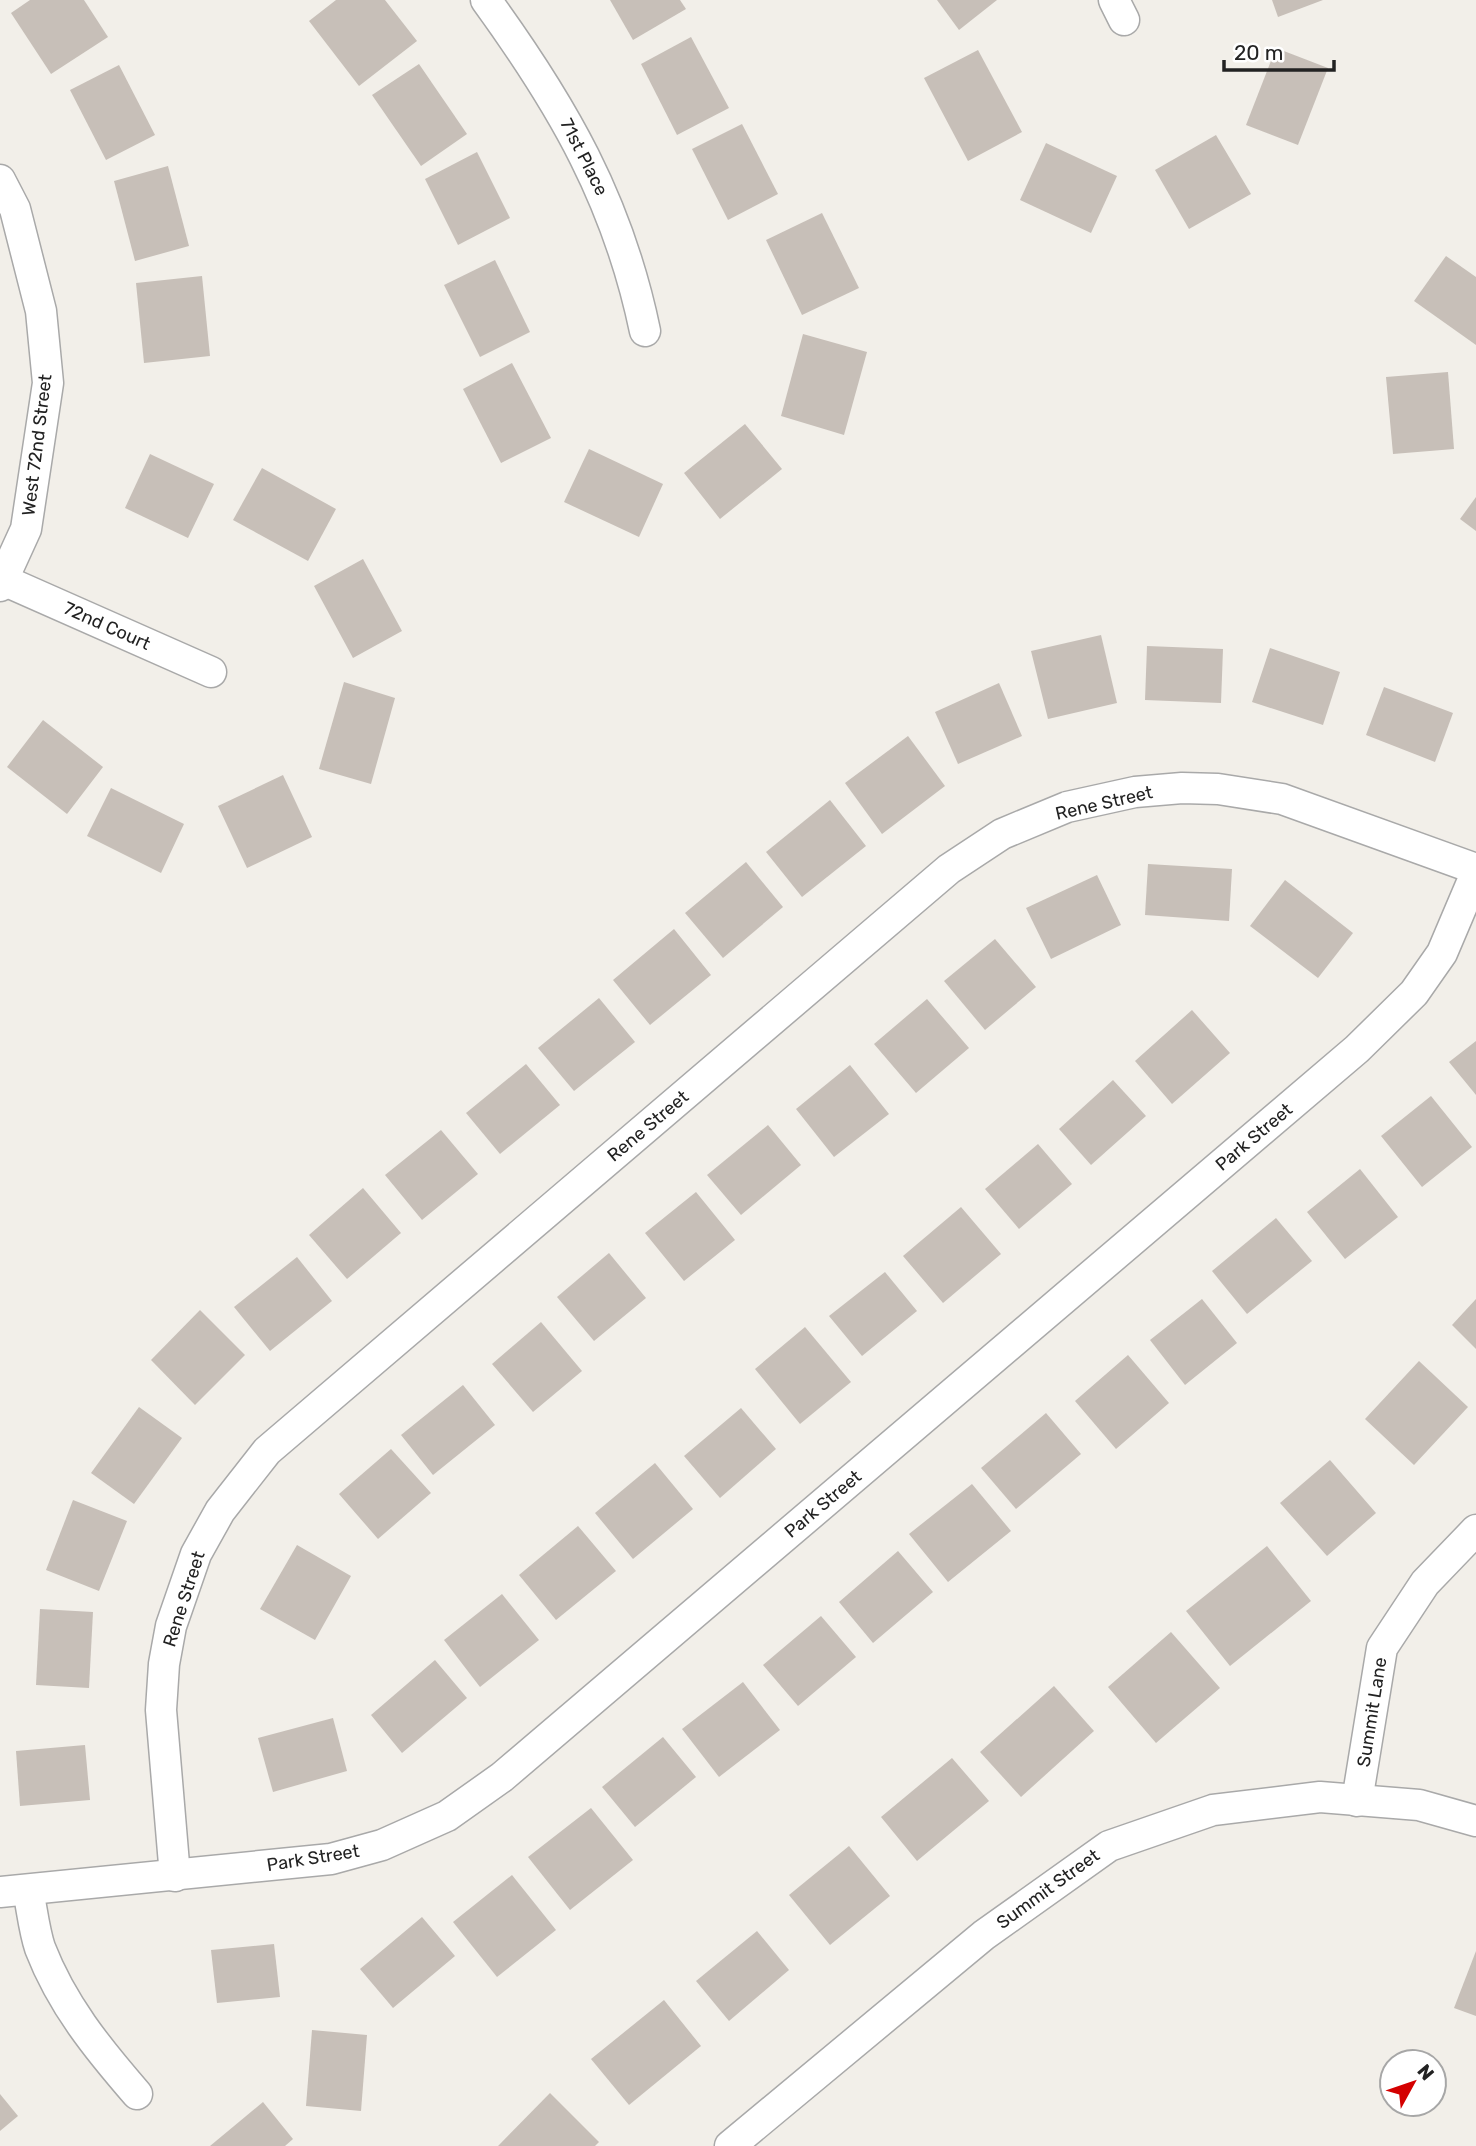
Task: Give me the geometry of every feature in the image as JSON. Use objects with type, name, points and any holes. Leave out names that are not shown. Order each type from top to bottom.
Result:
[{"type":"street","name":"71st Place","points":[[486,0],[550,92],[604,194],[635,282],[645,331]]},
{"type":"street","name":"West 72nd Street","points":[[0,180],[15,209],[41,311],[48,383],[26,529],[1,583]]},
{"type":"street","name":"72nd Court","points":[[1,583],[211,672]]},
{"type":"street","name":"Rene Street","points":[[175,1876],[161,1710],[164,1664],[171,1626],[196,1554],[220,1511],[267,1451],[949,869],[1002,834],[1067,807],[1135,792],[1182,788],[1219,789],[1282,799],[1476,871]]},
{"type":"street","name":"Park Street","points":[[137,2094],[88,2038],[62,1995],[14,1891],[331,1859],[382,1845],[447,1816],[502,1777],[1357,1049],[1414,993],[1442,953],[1476,871]]},
{"type":"street","name":"Summit Lane","points":[[1357,1801],[1382,1648],[1425,1583],[1476,1530]]},
{"type":"street","name":"Summit Street","points":[[730,2146],[984,1935],[1109,1846],[1213,1811],[1320,1797],[1419,1805],[1476,1821]]},
{"type":"building","points":[[30,0],[84,0],[108,37],[51,74],[11,13]]},
{"type":"building","points":[[336,0],[385,0],[417,41],[359,86],[309,21]]},
{"type":"building","points":[[610,0],[680,0],[686,9],[633,40]]},
{"type":"building","points":[[937,0],[997,0],[959,30]]},
{"type":"building","points":[[1272,0],[1323,0],[1278,17]]},
{"type":"building","points":[[691,37],[729,108],[677,135],[641,64]]},
{"type":"building","points":[[1276,48],[1328,68],[1298,145],[1246,125]]},
{"type":"building","points":[[978,50],[1022,132],[968,161],[924,78]]},
{"type":"building","points":[[419,64],[467,134],[421,166],[372,95]]},
{"type":"building","points":[[119,65],[155,135],[106,160],[70,90]]},
{"type":"building","points":[[742,124],[778,194],[728,220],[692,149]]},
{"type":"building","points":[[1216,135],[1251,194],[1189,229],[1155,170]]},
{"type":"building","points":[[1046,143],[1117,176],[1091,233],[1020,200]]},
{"type":"building","points":[[477,152],[510,218],[458,245],[425,179]]},
{"type":"building","points":[[168,166],[189,246],[135,261],[114,181]]},
{"type":"building","points":[[822,213],[859,288],[802,315],[766,240]]},
{"type":"building","points":[[1446,256],[1476,277],[1476,345],[1414,301]]},
{"type":"building","points":[[495,260],[530,332],[480,357],[444,285]]},
{"type":"building","points":[[202,276],[210,356],[144,363],[136,283]]},
{"type":"building","points":[[803,334],[867,352],[844,435],[781,416]]},
{"type":"building","points":[[512,363],[551,438],[501,463],[463,389]]},
{"type":"building","points":[[1448,372],[1454,449],[1393,454],[1386,377]]},
{"type":"building","points":[[745,424],[782,469],[720,519],[684,473]]},
{"type":"building","points":[[589,449],[663,484],[639,537],[564,502]]},
{"type":"building","points":[[150,454],[214,484],[188,538],[125,508]]},
{"type":"building","points":[[262,468],[336,509],[308,561],[233,520]]},
{"type":"building","points":[[1476,497],[1476,531],[1460,519]]},
{"type":"building","points":[[363,559],[402,631],[353,658],[314,586]]},
{"type":"building","points":[[1101,635],[1117,703],[1048,719],[1031,651]]},
{"type":"building","points":[[1147,646],[1223,649],[1221,703],[1145,700]]},
{"type":"building","points":[[1270,648],[1340,672],[1323,725],[1252,702]]},
{"type":"building","points":[[344,682],[395,698],[371,784],[319,769]]},
{"type":"building","points":[[999,683],[1022,736],[958,764],[935,712]]},
{"type":"building","points":[[1384,687],[1453,713],[1435,762],[1366,735]]},
{"type":"building","points":[[43,720],[103,767],[67,814],[7,767]]},
{"type":"building","points":[[908,736],[945,786],[882,834],[845,783]]},
{"type":"building","points":[[283,775],[312,837],[247,868],[218,806]]},
{"type":"building","points":[[111,788],[184,824],[161,873],[87,836]]},
{"type":"building","points":[[830,800],[866,846],[802,897],[766,852]]},
{"type":"building","points":[[746,862],[783,907],[723,958],[685,913]]},
{"type":"building","points":[[1148,864],[1232,869],[1229,921],[1145,915]]},
{"type":"building","points":[[1097,875],[1121,925],[1051,959],[1026,908]]},
{"type":"building","points":[[1285,880],[1353,933],[1318,978],[1250,926]]},
{"type":"building","points":[[674,929],[711,975],[650,1025],[613,980]]},
{"type":"building","points":[[995,939],[1036,987],[985,1030],[944,981]]},
{"type":"building","points":[[599,998],[635,1042],[574,1091],[538,1048]]},
{"type":"building","points":[[927,999],[969,1048],[916,1093],[874,1044]]},
{"type":"building","points":[[1192,1010],[1230,1053],[1172,1104],[1135,1061]]},
{"type":"building","points":[[1476,1041],[1476,1095],[1449,1062]]},
{"type":"building","points":[[526,1064],[560,1105],[500,1154],[466,1113]]},
{"type":"building","points":[[850,1065],[889,1114],[834,1157],[796,1109]]},
{"type":"building","points":[[1113,1080],[1146,1116],[1091,1165],[1059,1129]]},
{"type":"building","points":[[1431,1096],[1472,1147],[1422,1187],[1381,1136]]},
{"type":"building","points":[[768,1125],[801,1165],[741,1215],[707,1175]]},
{"type":"building","points":[[441,1130],[478,1174],[422,1220],[385,1175]]},
{"type":"building","points":[[1038,1144],[1072,1184],[1019,1229],[985,1189]]},
{"type":"building","points":[[1360,1169],[1398,1217],[1345,1259],[1307,1212]]},
{"type":"building","points":[[363,1188],[401,1233],[347,1279],[309,1235]]},
{"type":"building","points":[[696,1192],[735,1240],[684,1281],[645,1233]]},
{"type":"building","points":[[961,1207],[1001,1254],[943,1303],[903,1256]]},
{"type":"building","points":[[1276,1218],[1312,1261],[1247,1314],[1212,1271]]},
{"type":"building","points":[[609,1253],[646,1298],[594,1341],[557,1297]]},
{"type":"building","points":[[297,1257],[332,1301],[270,1351],[234,1307]]},
{"type":"building","points":[[885,1272],[917,1311],[862,1356],[829,1316]]},
{"type":"building","points":[[1202,1299],[1237,1343],[1185,1385],[1150,1340]]},
{"type":"building","points":[[1476,1299],[1476,1349],[1452,1325]]},
{"type":"building","points":[[200,1310],[245,1355],[195,1405],[151,1360]]},
{"type":"building","points":[[541,1322],[582,1371],[533,1412],[492,1364]]},
{"type":"building","points":[[805,1327],[851,1382],[800,1424],[755,1369]]},
{"type":"building","points":[[1128,1355],[1169,1403],[1116,1449],[1075,1401]]},
{"type":"building","points":[[1419,1361],[1468,1407],[1414,1465],[1365,1419]]},
{"type":"building","points":[[463,1385],[495,1425],[433,1475],[401,1435]]},
{"type":"building","points":[[139,1407],[182,1438],[134,1504],[91,1473]]},
{"type":"building","points":[[741,1408],[776,1449],[720,1498],[684,1456]]},
{"type":"building","points":[[1046,1413],[1081,1454],[1016,1509],[981,1468]]},
{"type":"building","points":[[391,1449],[431,1493],[378,1539],[339,1494]]},
{"type":"building","points":[[1330,1460],[1376,1513],[1327,1556],[1280,1503]]},
{"type":"building","points":[[655,1463],[693,1509],[633,1559],[595,1513]]},
{"type":"building","points":[[972,1484],[1011,1531],[948,1582],[909,1534]]},
{"type":"building","points":[[73,1500],[127,1521],[99,1591],[46,1570]]},
{"type":"building","points":[[578,1526],[616,1571],[556,1620],[519,1575]]},
{"type":"building","points":[[297,1545],[351,1576],[315,1640],[260,1609]]},
{"type":"building","points":[[1267,1546],[1311,1601],[1230,1666],[1186,1611]]},
{"type":"building","points":[[898,1551],[933,1592],[873,1643],[839,1602]]},
{"type":"building","points":[[502,1594],[539,1640],[480,1687],[444,1640]]},
{"type":"building","points":[[40,1609],[93,1612],[89,1688],[36,1685]]},
{"type":"building","points":[[821,1616],[856,1657],[798,1706],[763,1665]]},
{"type":"building","points":[[1171,1632],[1220,1688],[1156,1743],[1108,1687]]},
{"type":"building","points":[[435,1660],[467,1698],[402,1753],[371,1715]]},
{"type":"building","points":[[743,1682],[780,1730],[719,1777],[682,1729]]},
{"type":"building","points":[[1054,1686],[1094,1731],[1021,1797],[980,1752]]},
{"type":"building","points":[[333,1718],[347,1771],[273,1792],[258,1738]]},
{"type":"building","points":[[663,1737],[696,1777],[635,1827],[602,1787]]},
{"type":"building","points":[[85,1745],[90,1800],[20,1806],[16,1751]]},
{"type":"building","points":[[952,1758],[989,1801],[917,1861],[881,1817]]},
{"type":"building","points":[[591,1808],[633,1860],[570,1910],[528,1857]]},
{"type":"building","points":[[849,1846],[890,1896],[830,1945],[789,1895]]},
{"type":"building","points":[[512,1875],[556,1930],[497,1977],[453,1922]]},
{"type":"building","points":[[422,1917],[455,1956],[393,2008],[360,1969]]},
{"type":"building","points":[[757,1931],[789,1970],[729,2021],[696,1981]]},
{"type":"building","points":[[274,1944],[280,1997],[217,2003],[211,1950]]},
{"type":"building","points":[[1476,1951],[1476,2016],[1454,2008]]},
{"type":"building","points":[[664,2000],[701,2046],[629,2105],[591,2059]]},
{"type":"building","points":[[312,2030],[367,2035],[361,2111],[306,2106]]},
{"type":"building","points":[[550,2093],[599,2142],[595,2146],[498,2146]]},
{"type":"building","points":[[0,2094],[18,2116],[0,2131]]},
{"type":"building","points":[[263,2102],[293,2139],[285,2146],[210,2146]]}]
